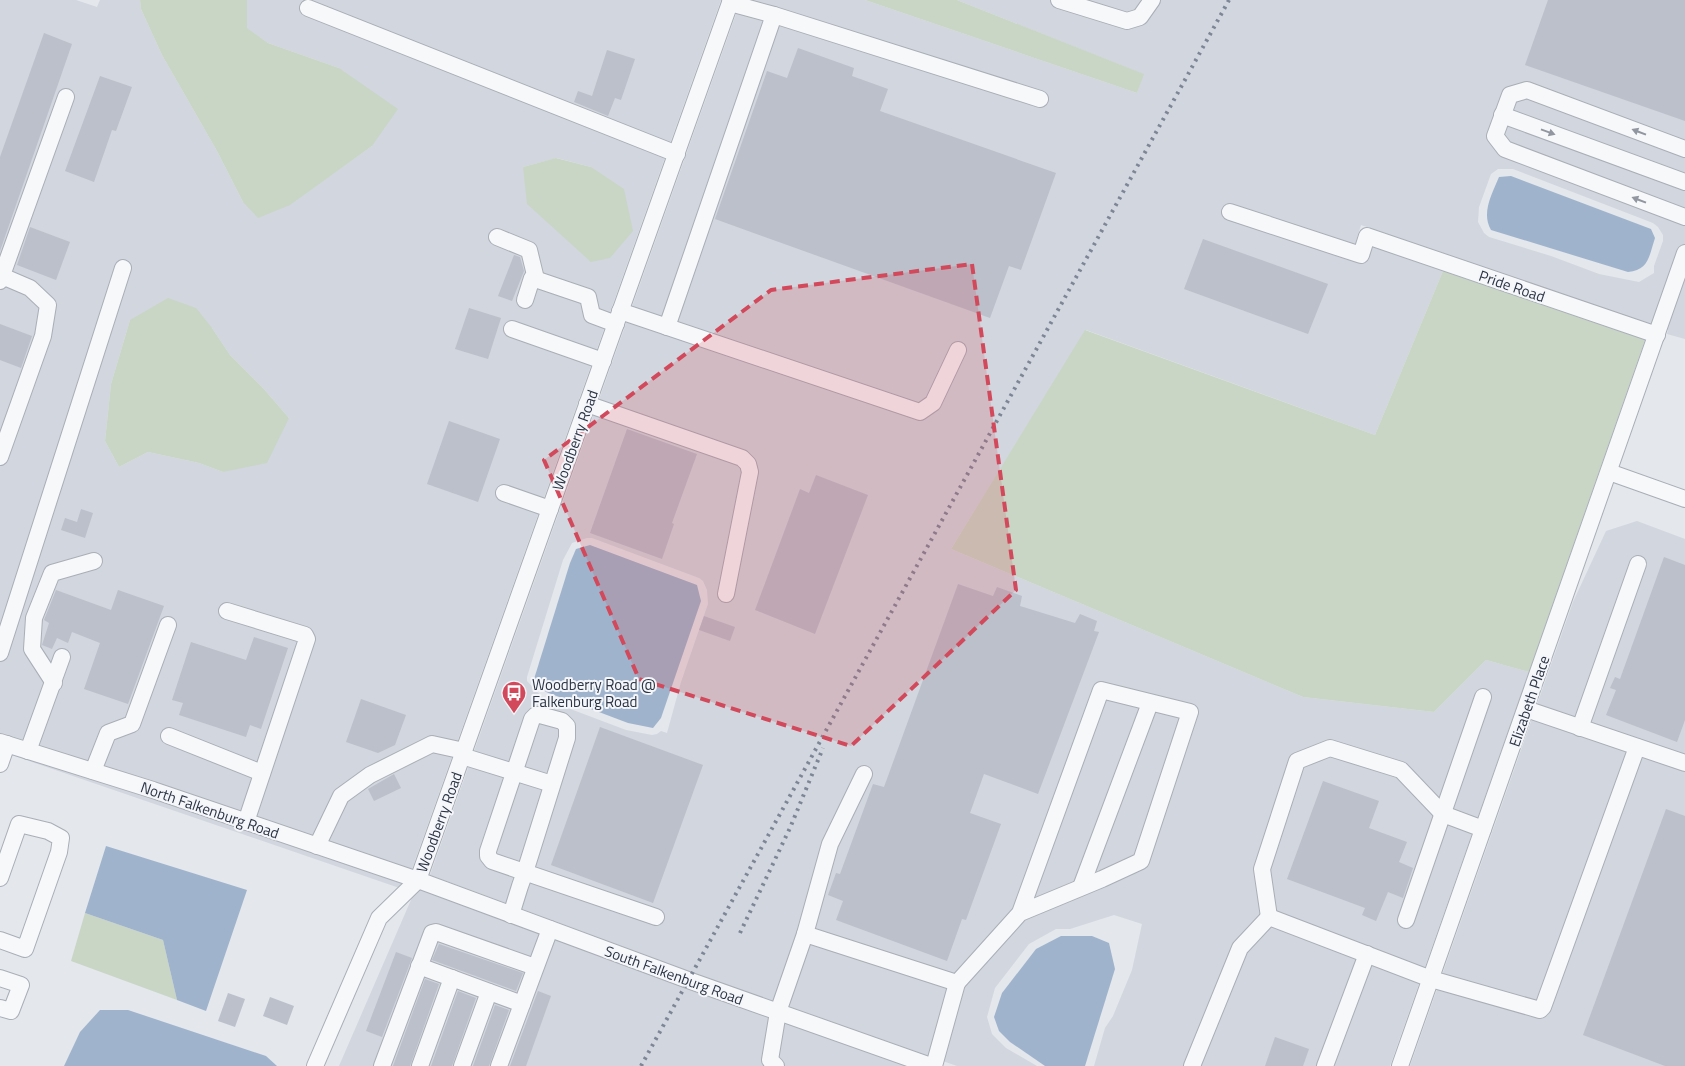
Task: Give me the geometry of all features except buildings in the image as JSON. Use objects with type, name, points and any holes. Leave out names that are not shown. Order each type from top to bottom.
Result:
[{"type":"street","points":[[1059,0],[1127,21],[1140,17],[1152,0]]},
{"type":"street","points":[[731,2],[1040,99]]},
{"type":"street","name":"Woodberry Road","points":[[418,880],[731,2]]},
{"type":"street","points":[[308,8],[677,154]]},
{"type":"street","points":[[667,327],[774,15]]},
{"type":"street","points":[[1685,149],[1526,90],[1510,95],[1495,136],[1505,149],[1685,217]]},
{"type":"street","points":[[0,457],[43,336],[48,304],[30,288],[1,279],[66,97]]},
{"type":"street","points":[[1502,116],[1685,182]]},
{"type":"street","name":"Pride Road","points":[[1230,212],[1361,255],[1367,236],[1657,335]]},
{"type":"street","points":[[497,237],[529,250],[536,278]]},
{"type":"street","name":"Elizabeth Place","points":[[1400,1066],[1685,253]]},
{"type":"street","points":[[0,653],[122,268]]},
{"type":"street","points":[[525,300],[532,278],[536,278],[588,297],[592,315],[667,327],[920,412],[933,403],[958,350]]},
{"type":"street","points":[[512,329],[603,361]]},
{"type":"street","points":[[587,404],[742,458],[748,464],[750,472],[726,594]]},
{"type":"street","points":[[1609,472],[1685,499]]},
{"type":"street","points":[[504,493],[550,509]]},
{"type":"street","points":[[54,682],[32,649],[34,618],[52,573],[94,561]]},
{"type":"street","points":[[1580,728],[1638,564]]},
{"type":"street","points":[[227,611],[305,635],[307,639],[246,822]]},
{"type":"street","points":[[93,771],[108,733],[132,724],[168,625]]},
{"type":"street","points":[[28,751],[62,657]]},
{"type":"street","points":[[933,1066],[957,983],[1020,913],[1101,690],[1190,712],[1141,861],[1082,888],[1020,913]]},
{"type":"street","points":[[1406,920],[1483,697]]},
{"type":"street","points":[[1082,888],[1150,703]]},
{"type":"street","points":[[1526,709],[1685,763]]},
{"type":"street","points":[[512,915],[525,872],[568,732],[567,726],[562,722],[540,714],[536,714],[532,719],[488,850],[488,856],[492,861],[525,872],[656,917]]},
{"type":"street","points":[[169,736],[262,773]]},
{"type":"street","points":[[0,764],[3,743]]},
{"type":"street","name":"North Falkenburg Road","points":[[3,743],[93,771],[418,880]]},
{"type":"street","points":[[316,846],[341,796],[370,774],[432,744],[552,784]]},
{"type":"street","points":[[1270,917],[1431,979],[1540,1010],[1543,1007],[1637,747]]},
{"type":"street","points":[[1270,917],[1262,869],[1297,761],[1330,748],[1401,770],[1443,814],[1483,829]]},
{"type":"street","points":[[776,1066],[770,1060],[778,1012],[805,934],[830,844],[864,774]]},
{"type":"street","points":[[0,878],[19,824],[48,831],[61,838],[59,852],[26,949],[0,940]]},
{"type":"street","points":[[315,1066],[380,918],[418,880]]},
{"type":"street","name":"South Falkenburg Road","points":[[418,880],[778,1012],[933,1066]]},
{"type":"street","points":[[1192,1066],[1240,948],[1270,917]]},
{"type":"street","points":[[499,1066],[550,929]]},
{"type":"street","points":[[382,1066],[432,933],[436,932],[535,967]]},
{"type":"street","points":[[805,934],[957,983]]},
{"type":"street","points":[[1325,1066],[1366,954]]},
{"type":"street","points":[[419,966],[522,1004]]},
{"type":"street","points":[[0,978],[21,985],[12,1011],[0,1008]]},
{"type":"street","points":[[420,1066],[452,978]]},
{"type":"street","points":[[462,1066],[489,992]]},
{"type":"highlighted area","points":[[972,264],[1016,590],[851,746],[639,679],[544,460],[771,290]]},
{"type":"shaded area","points":[[0,0],[76,0],[97,7],[100,0],[140,0],[141,9],[162,55],[217,151],[243,202],[290,204],[372,146],[339,68],[268,43],[246,28],[247,0],[721,0],[412,869],[156,783],[0,734]],"holes":[[[557,158],[591,167],[523,167]],[[130,320],[212,328],[230,355],[263,388],[289,418],[223,472],[199,463],[148,452],[119,467],[105,441],[111,384]]]},
{"type":"shaded area","points":[[741,0],[865,0],[1137,93],[1143,74],[957,0],[1685,0],[1685,339],[1667,334],[1668,330],[1361,225],[1356,241],[1443,271],[1375,435],[1086,330],[951,549],[1303,697],[1434,712],[1486,660],[1529,672],[1390,1066],[1094,1066],[1105,1028],[1113,1016],[1132,970],[1142,924],[1114,915],[1070,929],[1056,929],[1029,944],[995,988],[987,1017],[992,1034],[1006,1048],[1037,1066],[957,1066],[696,974],[430,875]],"holes":[[[1498,169],[1513,169],[1653,223],[1663,235],[1663,241],[1654,266],[1654,273],[1639,282],[1599,274],[1551,256],[1489,237],[1484,233],[1478,222],[1479,207],[1491,174]],[[592,538],[699,578],[703,581],[707,590],[708,604],[681,682],[667,733],[661,731],[652,735],[626,730],[544,699],[527,681],[563,560],[572,543]]]},
{"type":"shaded area","points":[[1637,521],[1685,539],[1685,1066],[1410,1066],[1573,602],[1606,531]]},
{"type":"shaded area","points":[[0,751],[151,798],[415,888],[688,989],[907,1066],[339,1066],[414,893]]},
{"type":"green space","points":[[140,0],[247,0],[247,28],[268,43],[339,68],[398,109],[372,146],[290,205],[258,218],[243,202],[217,151],[162,55],[141,9]]},
{"type":"green space","points":[[865,0],[957,0],[1144,74],[1137,93]]},
{"type":"green space","points":[[556,158],[591,167],[624,189],[633,231],[610,258],[591,262],[527,204],[523,167]]},
{"type":"green space","points":[[1443,271],[1645,340],[1529,672],[1486,660],[1434,712],[1303,697],[951,549],[1085,330],[1375,435]]},
{"type":"green space","points":[[168,298],[196,308],[230,355],[263,388],[289,418],[267,463],[223,472],[199,463],[148,452],[119,467],[105,441],[111,384],[130,320]]},
{"type":"green space","points":[[85,913],[163,940],[177,1000],[71,961]]},
{"type":"water","points":[[1511,176],[1651,229],[1655,238],[1647,261],[1635,271],[1628,272],[1491,230],[1488,224],[1487,210],[1491,197],[1499,177]]},
{"type":"water","points":[[590,545],[697,585],[701,601],[661,718],[653,728],[628,723],[546,692],[534,679],[570,563],[576,549]]},
{"type":"water","points":[[106,846],[247,890],[206,1011],[177,1000],[163,940],[85,913]]},
{"type":"water","points":[[1061,936],[1092,936],[1109,943],[1115,969],[1085,1066],[1045,1066],[1010,1042],[999,1031],[994,1017],[1002,993],[1036,949]]},
{"type":"water","points":[[100,1010],[128,1010],[266,1056],[277,1066],[64,1066],[80,1032]]},
{"type":"railway","points":[[641,1066],[1229,0]]},
{"type":"railway","points":[[740,933],[790,828],[823,748]]},
{"type":"place","name":"Woodberry Road @ Falkenburg Road","points":[[514,714]]}]
